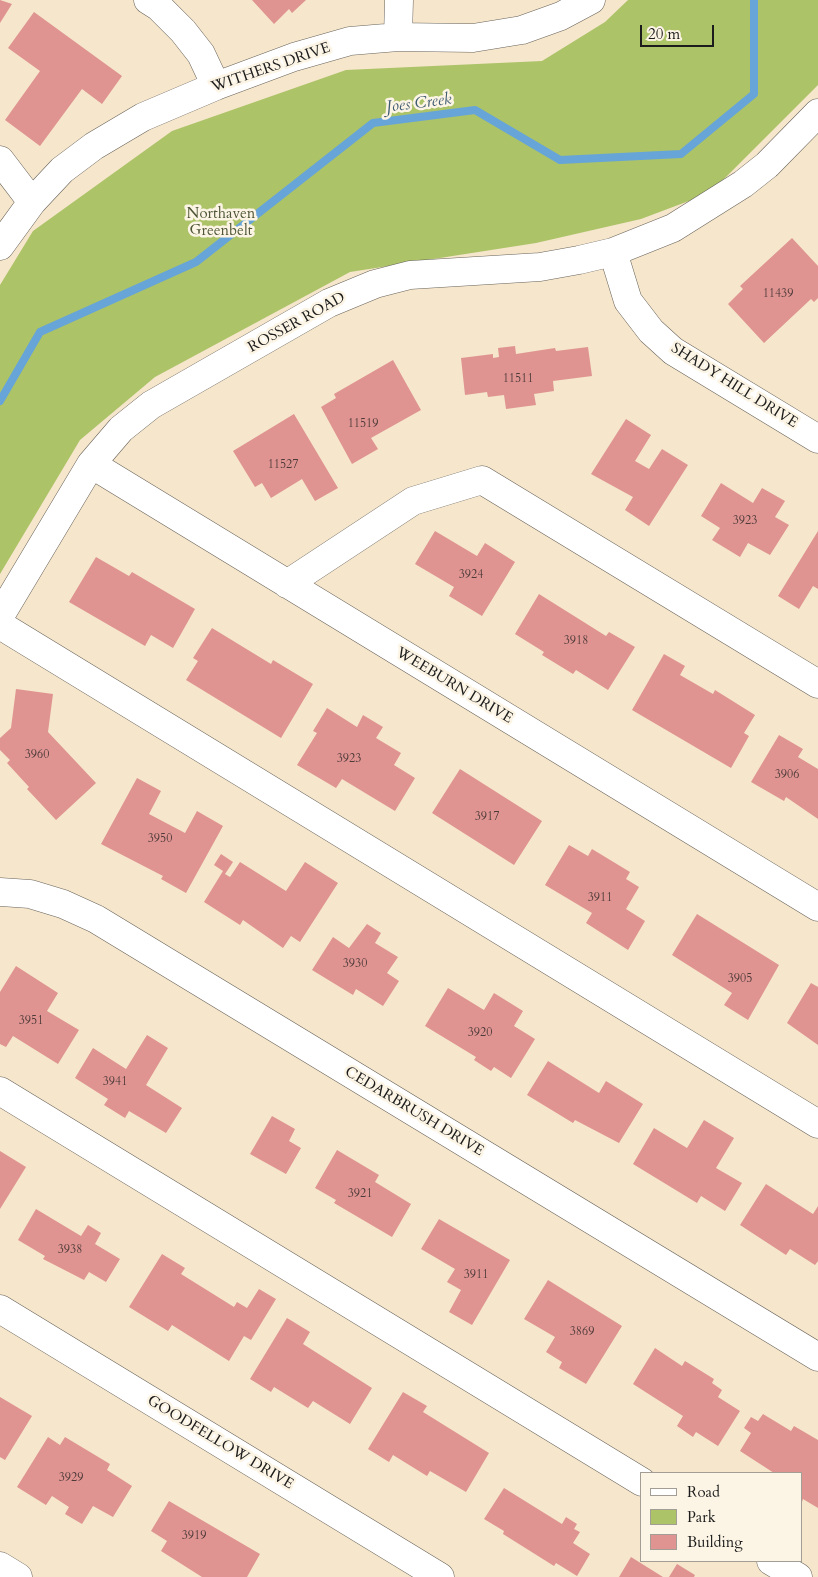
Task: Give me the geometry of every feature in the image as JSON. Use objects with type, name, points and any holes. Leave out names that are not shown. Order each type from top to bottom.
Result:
[{"type":"street","points":[[148,0],[183,31],[202,54],[216,86]]},
{"type":"street","points":[[398,37],[399,0]]},
{"type":"street","name":"WITHERS DRIVE","points":[[0,246],[32,202],[62,170],[94,146],[143,118],[216,86],[294,57],[350,41],[398,37],[473,38],[522,30],[561,16],[591,0]]},
{"type":"street","name":"ROSSER ROAD","points":[[0,616],[91,464],[121,429],[151,405],[329,302],[375,284],[410,275],[540,267],[613,252],[674,228],[743,184],[767,165],[818,113]]},
{"type":"street","points":[[0,160],[32,202]]},
{"type":"street","name":"SHADY HILL DRIVE","points":[[613,252],[628,301],[651,330],[672,350],[818,439]]},
{"type":"street","name":"WEEBURN DRIVE","points":[[91,464],[818,907]]},
{"type":"street","points":[[287,584],[413,501],[482,480],[818,684]]},
{"type":"street","points":[[0,625],[818,1124]]},
{"type":"street","name":"CEDARBRUSH DRIVE","points":[[0,892],[30,894],[63,904],[96,919],[818,1357]]},
{"type":"street","points":[[0,1091],[640,1481]]},
{"type":"street","name":"GOODFELLOW DRIVE","points":[[0,1309],[440,1577]]},
{"type":"street","points":[[773,1562],[798,1577]]},
{"type":"street","points":[[0,1566],[18,1577]]},
{"type":"green space","name":"Northaven Greenbelt","points":[[628,0],[818,0],[818,85],[710,193],[641,219],[536,243],[350,272],[155,377],[80,440],[0,574],[0,285],[33,231],[172,131],[346,70],[542,61],[605,22]]},
{"type":"building","points":[[0,0],[12,4],[0,23]]},
{"type":"building","points":[[252,0],[306,0],[292,13],[289,9],[274,24]]},
{"type":"building","points":[[34,12],[122,76],[102,104],[82,89],[40,146],[5,120],[40,71],[8,48]]},
{"type":"building","points":[[792,238],[818,266],[818,298],[814,302],[811,299],[764,343],[728,304],[743,289],[740,286]]},
{"type":"building","points":[[515,346],[516,354],[555,348],[556,351],[588,347],[592,376],[553,381],[554,391],[534,394],[536,405],[506,409],[504,395],[488,397],[487,392],[465,395],[461,358],[493,354],[493,358],[499,357],[498,348]]},
{"type":"building","points":[[393,360],[421,410],[371,438],[378,449],[352,464],[321,407],[336,398],[334,394]]},
{"type":"building","points":[[294,414],[338,488],[315,501],[302,479],[271,498],[262,483],[255,487],[233,451]]},
{"type":"building","points":[[626,419],[651,435],[635,461],[649,469],[662,449],[688,465],[649,526],[625,510],[633,497],[591,474]]},
{"type":"building","points":[[721,483],[753,503],[762,488],[785,501],[775,517],[789,525],[770,555],[748,543],[740,557],[712,540],[720,528],[701,516]]},
{"type":"building","points":[[435,531],[477,556],[485,543],[515,562],[482,616],[449,596],[454,587],[415,564]]},
{"type":"building","points":[[818,531],[818,589],[813,586],[799,609],[778,596]]},
{"type":"building","points":[[96,557],[129,576],[132,572],[195,609],[173,648],[151,635],[145,646],[69,602]]},
{"type":"building","points":[[539,594],[606,636],[609,632],[635,647],[608,690],[576,670],[573,674],[542,655],[544,652],[515,634]]},
{"type":"building","points":[[212,628],[271,664],[273,660],[313,684],[281,738],[186,680],[198,661],[193,658]]},
{"type":"building","points":[[664,654],[685,666],[680,675],[713,694],[715,690],[755,715],[744,733],[749,736],[731,768],[632,710]]},
{"type":"building","points":[[16,689],[53,694],[48,732],[96,783],[56,820],[27,789],[29,787],[7,763],[10,760],[0,750],[0,738],[11,728]]},
{"type":"building","points":[[327,708],[357,727],[363,715],[383,727],[376,738],[401,753],[394,765],[415,778],[395,811],[342,779],[336,788],[297,765],[317,733],[313,731]]},
{"type":"building","points":[[779,735],[803,749],[798,757],[818,769],[818,819],[786,797],[784,801],[751,782]]},
{"type":"building","points":[[460,769],[542,821],[514,865],[432,813]]},
{"type":"building","points":[[137,778],[161,791],[149,814],[185,833],[197,811],[223,826],[186,893],[161,879],[163,876],[101,844]]},
{"type":"building","points":[[569,845],[588,856],[592,849],[630,872],[626,879],[639,887],[626,909],[645,921],[628,950],[586,923],[592,913],[545,885]]},
{"type":"building","points":[[221,854],[233,862],[225,874],[230,877],[240,862],[286,891],[305,862],[338,883],[300,942],[291,936],[283,948],[243,920],[240,925],[204,902],[223,871],[214,865]]},
{"type":"building","points":[[697,914],[779,965],[748,1020],[724,1005],[732,993],[672,955]]},
{"type":"building","points":[[367,924],[381,933],[375,943],[398,957],[387,973],[399,981],[383,1006],[356,989],[353,995],[312,970],[333,937],[349,948]]},
{"type":"building","points":[[16,966],[58,993],[47,1011],[79,1030],[58,1064],[13,1036],[6,1047],[0,1044],[0,992]]},
{"type":"building","points":[[811,983],[818,987],[818,1045],[787,1023]]},
{"type":"building","points":[[448,988],[484,1010],[494,993],[523,1011],[514,1026],[535,1039],[511,1078],[494,1067],[491,1071],[474,1060],[476,1057],[425,1026]]},
{"type":"building","points":[[147,1035],[168,1048],[146,1085],[182,1108],[166,1133],[129,1111],[125,1118],[104,1105],[108,1099],[75,1078],[93,1048],[126,1069]]},
{"type":"building","points":[[548,1061],[599,1093],[606,1081],[643,1104],[619,1143],[575,1120],[573,1123],[527,1095]]},
{"type":"building","points":[[272,1116],[295,1129],[289,1141],[301,1148],[286,1174],[250,1154]]},
{"type":"building","points":[[704,1120],[734,1138],[716,1168],[742,1183],[725,1211],[701,1196],[697,1203],[633,1164],[654,1128],[687,1148]]},
{"type":"building","points":[[337,1150],[379,1175],[375,1182],[411,1204],[392,1237],[334,1203],[336,1200],[315,1188]]},
{"type":"building","points":[[0,1151],[26,1167],[0,1209]]},
{"type":"building","points":[[766,1184],[813,1214],[818,1206],[818,1261],[815,1265],[790,1249],[786,1255],[740,1225]]},
{"type":"building","points":[[36,1209],[81,1236],[88,1225],[101,1233],[95,1244],[120,1259],[106,1282],[89,1272],[84,1280],[43,1259],[45,1256],[18,1240]]},
{"type":"building","points":[[439,1219],[510,1260],[472,1325],[449,1312],[461,1290],[447,1282],[455,1269],[421,1249]]},
{"type":"building","points":[[162,1254],[185,1268],[181,1274],[234,1307],[237,1302],[247,1308],[259,1289],[276,1299],[251,1340],[244,1336],[229,1361],[172,1325],[168,1331],[129,1307]]},
{"type":"building","points":[[548,1280],[622,1326],[586,1384],[559,1368],[562,1362],[546,1352],[555,1337],[524,1319]]},
{"type":"building","points":[[287,1318],[310,1332],[303,1344],[372,1388],[350,1424],[313,1401],[308,1408],[274,1387],[271,1392],[250,1379]]},
{"type":"building","points":[[655,1348],[682,1366],[685,1361],[714,1379],[712,1383],[722,1390],[718,1397],[740,1411],[718,1446],[696,1432],[693,1437],[677,1426],[683,1416],[633,1384]]},
{"type":"building","points":[[403,1392],[427,1406],[423,1412],[489,1453],[466,1492],[430,1471],[427,1476],[393,1455],[389,1462],[368,1449]]},
{"type":"building","points":[[0,1397],[32,1416],[5,1460],[0,1457]]},
{"type":"building","points":[[763,1414],[791,1431],[794,1426],[818,1440],[818,1508],[803,1499],[803,1472],[772,1472],[740,1451],[751,1433],[744,1428],[751,1417],[758,1421]]},
{"type":"building","points":[[48,1437],[60,1445],[65,1437],[110,1464],[107,1470],[132,1486],[113,1517],[93,1506],[82,1524],[65,1514],[69,1507],[52,1496],[46,1505],[17,1487]]},
{"type":"building","points":[[504,1488],[562,1524],[566,1517],[577,1524],[574,1529],[580,1532],[573,1543],[590,1554],[577,1576],[556,1563],[554,1566],[503,1534],[504,1531],[484,1519]]},
{"type":"building","points":[[169,1501],[260,1554],[247,1577],[202,1577],[161,1551],[167,1541],[151,1531]]},
{"type":"building","points":[[631,1557],[663,1577],[619,1577]]},
{"type":"building","points":[[677,1564],[695,1575],[694,1577],[669,1577]]},
{"type":"waterway","name":"Joes Creek","points":[[0,401],[40,332],[196,262],[373,123],[475,110],[560,160],[681,154],[754,94],[754,0]]}]
